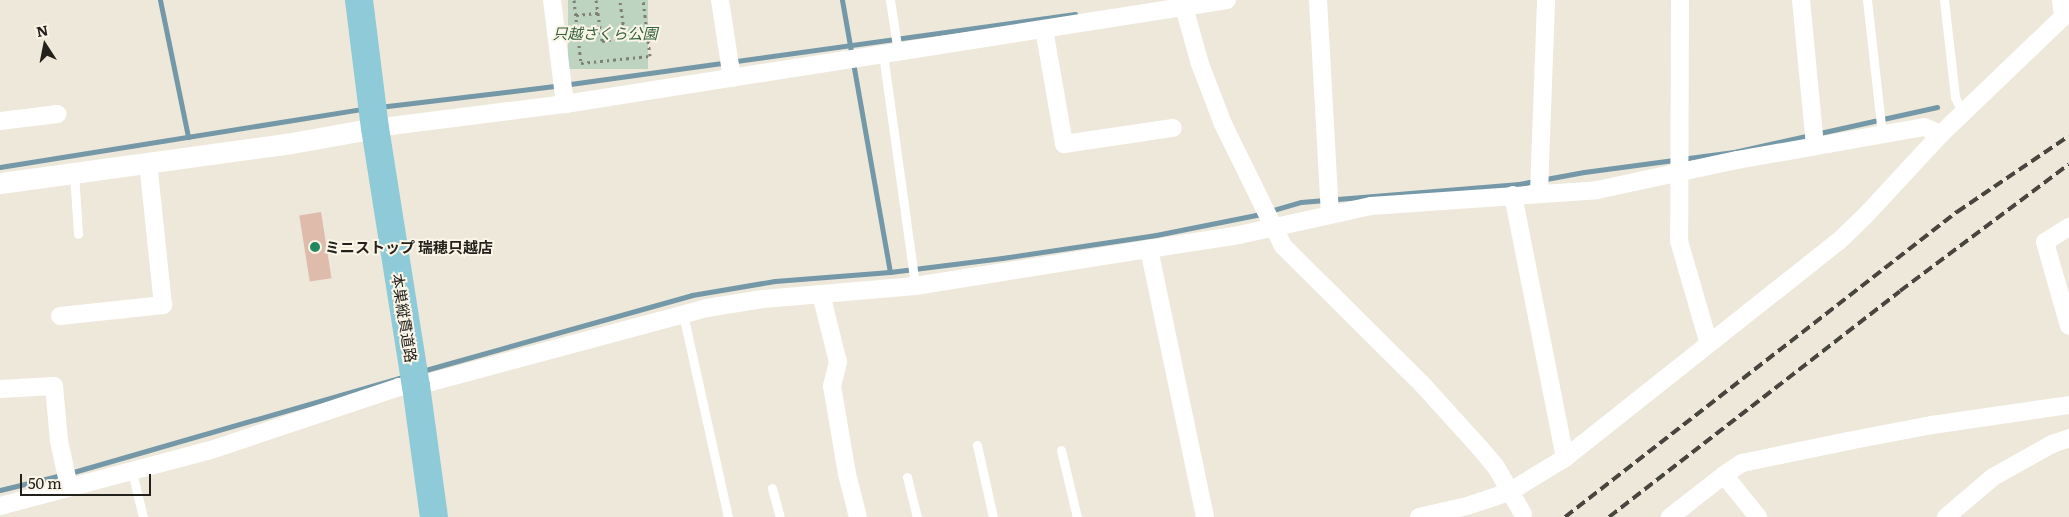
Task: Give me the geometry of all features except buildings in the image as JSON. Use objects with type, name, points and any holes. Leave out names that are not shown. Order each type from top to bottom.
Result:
[{"type":"main road","name":"本巣縦貫道路","points":[[346,0],[408,387],[434,517]]},
{"type":"main road","name":"本巣縦貫道路","points":[[359,0],[368,129]]},
{"type":"main road","name":"本巣縦貫道路","points":[[408,387],[417,517]]},
{"type":"street","points":[[552,0],[565,104]]},
{"type":"street","points":[[720,0],[732,78]]},
{"type":"street","points":[[0,184],[286,144],[368,129],[565,104],[1044,29],[1183,3],[1227,0]]},
{"type":"street","points":[[1318,0],[1330,214]]},
{"type":"street","points":[[1540,193],[1546,0]]},
{"type":"street","points":[[1680,0],[1679,241],[1709,344]]},
{"type":"street","points":[[1802,0],[1815,146]]},
{"type":"street","points":[[1419,517],[1467,506],[1508,492],[1565,458],[1838,242],[1962,113],[2063,17],[2061,0]]},
{"type":"street","points":[[1183,3],[1200,64],[1223,124],[1283,246],[1302,267],[1422,384],[1480,448],[1496,467],[1508,492],[1523,514]]},
{"type":"street","points":[[1044,29],[1064,144],[1173,128]]},
{"type":"street","points":[[0,121],[58,114]]},
{"type":"street","points":[[0,506],[211,450],[408,387],[707,308],[763,299],[915,286],[1239,235],[1371,206],[1513,194],[1596,190],[1815,146],[1924,127],[1941,134]]},
{"type":"street","points":[[60,316],[163,305],[148,163]]},
{"type":"street","points":[[1513,194],[1565,458]]},
{"type":"street","points":[[2069,226],[2045,242],[2069,326]]},
{"type":"street","points":[[1149,249],[1205,517]]},
{"type":"street","points":[[821,294],[838,362],[832,386],[847,474],[858,517]]},
{"type":"street","points":[[0,389],[54,386],[58,440],[68,487]]},
{"type":"street","points":[[1670,517],[1742,463],[1932,425],[2069,405]]},
{"type":"street","points":[[1946,517],[1993,477],[2052,444],[2069,438]]},
{"type":"street","points":[[1724,475],[1758,517]]},
{"type":"lane","points":[[890,0],[891,53],[915,286]]},
{"type":"lane","points":[[1867,0],[1882,134]]},
{"type":"lane","points":[[1944,0],[1955,97],[1962,113]]},
{"type":"lane","points":[[74,173],[78,234]]},
{"type":"lane","points":[[684,314],[728,517]]},
{"type":"lane","points":[[977,446],[993,517]]},
{"type":"lane","points":[[1061,450],[1077,517]]},
{"type":"lane","points":[[132,472],[142,517]]},
{"type":"lane","points":[[907,477],[917,517]]},
{"type":"lane","points":[[772,488],[780,517]]},
{"type":"path","points":[[574,0],[581,63],[650,56],[643,0]]},
{"type":"path","points":[[596,0],[602,41],[625,37],[620,0]]},
{"type":"path","points":[[554,18],[598,13]]},
{"type":"green space","name":"只越さくら公園","points":[[568,0],[648,0],[648,69],[568,69]]},
{"type":"waterway","points":[[160,0],[188,137]]},
{"type":"waterway","points":[[842,0],[890,272]]},
{"type":"waterway","points":[[379,107],[563,85],[1075,14]]},
{"type":"waterway","points":[[422,371],[692,295],[775,281],[890,272],[1002,258],[1156,235],[1256,215],[1301,202],[1519,184],[1584,172],[1734,152],[1937,107]]},
{"type":"waterway","points":[[0,167],[364,109]]},
{"type":"waterway","points":[[0,490],[70,473],[406,376]]},
{"type":"railway","points":[[1565,517],[1957,212],[2069,136]]},
{"type":"railway","points":[[1609,517],[1900,291],[2069,164]]},
{"type":"place","name":"ミニストップ 瑞穂只越店","points":[[315,247]]}]
